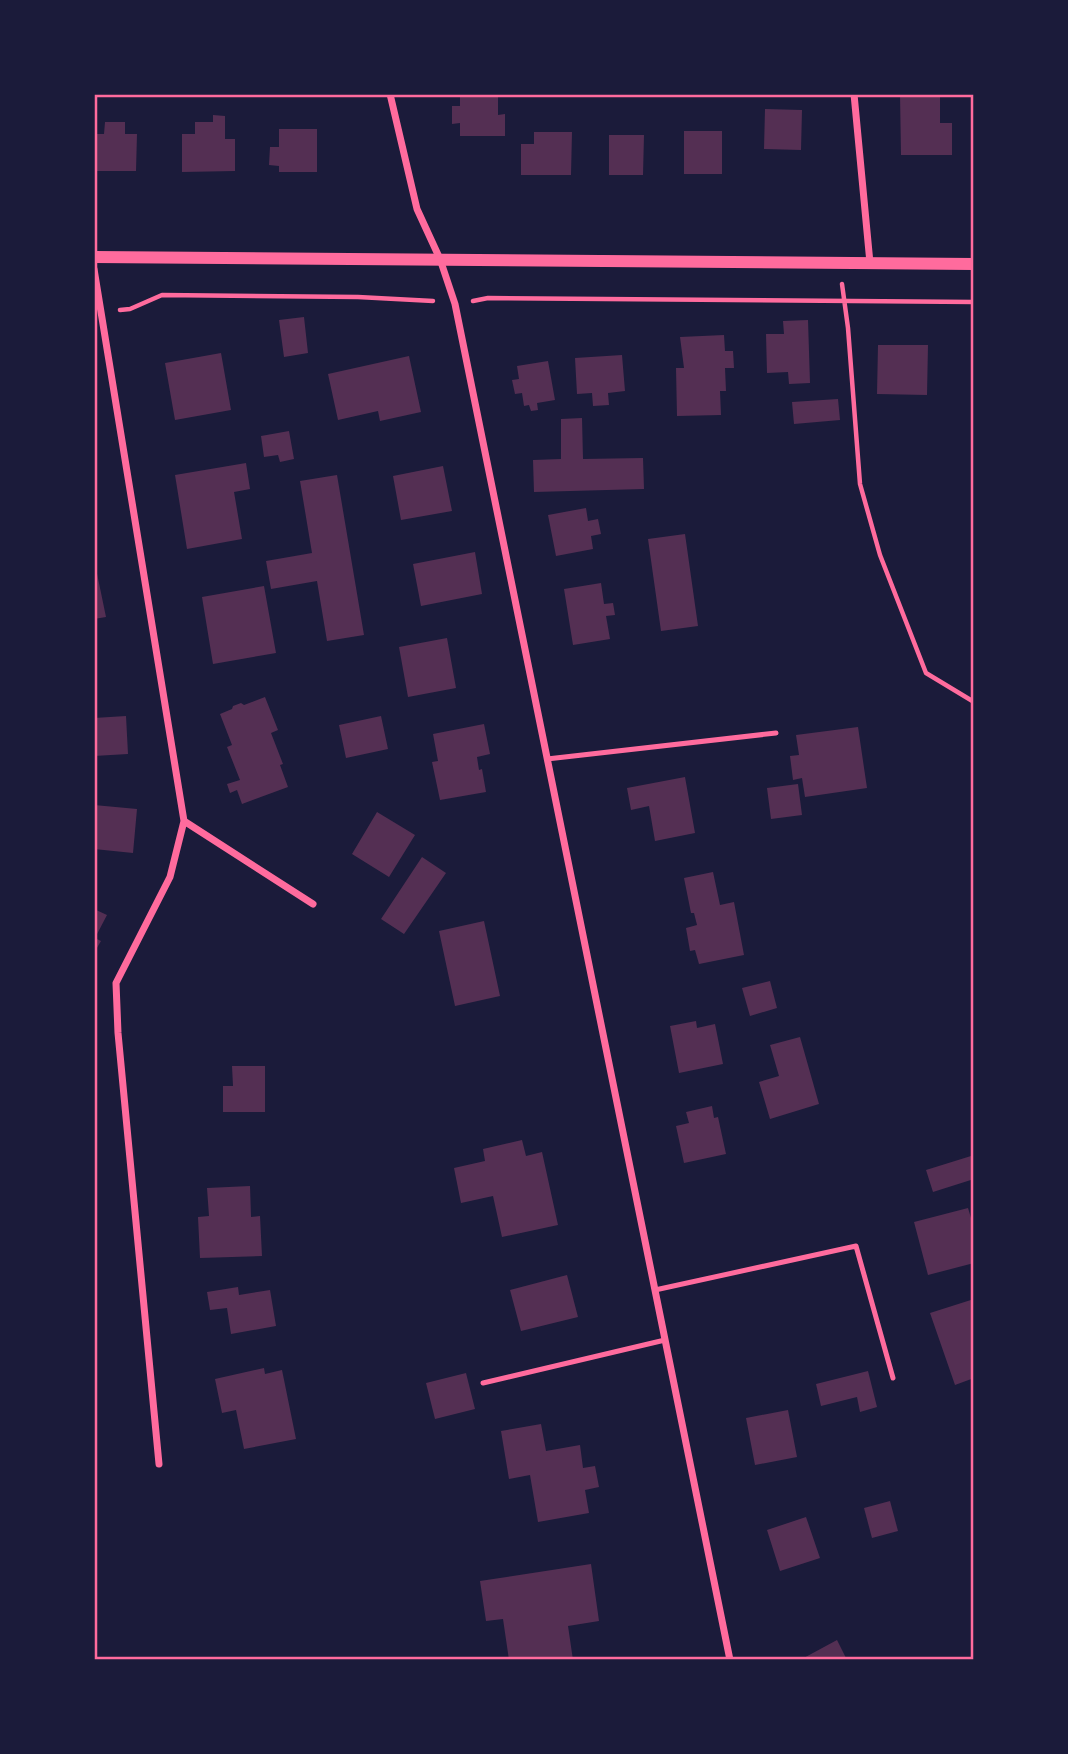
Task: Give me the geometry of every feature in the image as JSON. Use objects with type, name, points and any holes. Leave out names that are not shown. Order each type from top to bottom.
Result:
[{"type":"street","points":[[390,94],[417,209],[440,259],[455,304],[730,1660]]},
{"type":"street","points":[[854,94],[870,263]]},
{"type":"street","points":[[94,257],[974,264]]},
{"type":"street","points":[[94,269],[184,821],[170,877],[116,984],[118,1033],[159,1464]]},
{"type":"street","points":[[184,821],[313,904]]},
{"type":"lane","points":[[547,759],[776,733]]},
{"type":"lane","points":[[655,1290],[856,1245],[893,1378]]},
{"type":"lane","points":[[483,1383],[665,1340]]},
{"type":"path","points":[[840,263],[860,484],[880,555],[926,673],[974,702]]},
{"type":"path","points":[[101,310],[130,309],[162,295],[358,297],[455,304],[488,298],[974,302]]},
{"type":"building","points":[[460,94],[498,94],[498,115],[505,114],[505,136],[460,136],[460,123],[452,124],[452,106],[460,106]]},
{"type":"building","points":[[900,94],[940,94],[940,123],[952,123],[952,155],[901,155]]},
{"type":"building","points":[[765,109],[802,110],[801,150],[764,149]]},
{"type":"building","points":[[213,115],[225,116],[225,139],[235,139],[235,171],[182,172],[182,134],[195,134],[195,122],[213,122]]},
{"type":"building","points":[[105,122],[125,122],[125,134],[137,134],[136,171],[94,171],[94,134],[104,134]]},
{"type":"building","points":[[279,129],[317,129],[317,172],[279,172],[279,166],[269,165],[270,147],[279,147]]},
{"type":"building","points":[[684,131],[722,131],[722,174],[684,174]]},
{"type":"building","points":[[534,132],[572,132],[571,175],[521,175],[521,144],[534,144]]},
{"type":"building","points":[[609,135],[644,135],[643,175],[609,175]]},
{"type":"building","points":[[304,317],[308,353],[284,357],[279,320]]},
{"type":"building","points":[[808,320],[810,383],[789,384],[788,372],[767,373],[766,334],[784,334],[783,321]]},
{"type":"building","points":[[724,335],[725,351],[733,351],[734,368],[725,368],[726,391],[720,391],[721,415],[677,416],[676,368],[684,368],[680,337]]},
{"type":"building","points":[[878,345],[928,345],[927,395],[877,394]]},
{"type":"building","points":[[221,353],[231,410],[175,420],[165,363]]},
{"type":"building","points":[[622,355],[625,391],[608,393],[609,405],[593,406],[592,393],[577,394],[575,358]]},
{"type":"building","points":[[409,356],[421,412],[380,421],[378,411],[338,420],[328,374]]},
{"type":"building","points":[[548,361],[555,400],[537,403],[538,410],[531,411],[529,405],[524,406],[522,393],[515,394],[512,380],[519,379],[517,366]]},
{"type":"building","points":[[838,399],[840,420],[794,424],[792,402]]},
{"type":"building","points":[[582,418],[583,459],[643,458],[644,489],[534,492],[533,460],[561,459],[561,419]]},
{"type":"building","points":[[289,431],[294,459],[280,462],[278,455],[264,457],[261,436]]},
{"type":"building","points":[[246,463],[250,489],[234,492],[242,539],[187,549],[175,475]]},
{"type":"building","points":[[443,466],[452,511],[401,520],[393,476]]},
{"type":"building","points":[[337,475],[364,635],[327,641],[317,581],[271,589],[266,561],[312,553],[300,481]]},
{"type":"building","points":[[586,508],[588,521],[598,519],[601,534],[591,536],[593,549],[556,556],[548,515]]},
{"type":"building","points":[[685,534],[698,626],[661,631],[648,539]]},
{"type":"building","points":[[475,552],[482,594],[421,606],[413,564]]},
{"type":"building","points":[[94,559],[106,617],[94,619]]},
{"type":"building","points":[[601,583],[604,604],[613,603],[615,615],[606,616],[610,639],[573,645],[564,589]]},
{"type":"building","points":[[264,586],[276,653],[213,664],[202,597]]},
{"type":"building","points":[[447,638],[456,688],[408,697],[399,647]]},
{"type":"building","points":[[265,697],[278,730],[271,733],[283,764],[280,765],[288,787],[242,804],[237,790],[230,793],[227,784],[240,780],[227,747],[232,745],[220,714],[233,706]]},
{"type":"building","points":[[126,716],[128,754],[94,756],[94,718]]},
{"type":"building","points":[[381,716],[388,749],[346,758],[339,725]]},
{"type":"building","points":[[484,724],[490,754],[477,757],[486,792],[440,800],[432,762],[438,761],[433,734]]},
{"type":"building","points":[[858,727],[867,788],[805,797],[802,778],[793,780],[790,756],[799,755],[796,735]]},
{"type":"building","points":[[685,777],[695,833],[655,841],[649,806],[631,810],[627,788]]},
{"type":"building","points":[[798,784],[802,815],[771,819],[767,788]]},
{"type":"building","points":[[94,805],[137,809],[133,853],[94,849]]},
{"type":"building","points":[[377,812],[415,835],[389,877],[352,854]]},
{"type":"building","points":[[422,857],[446,873],[404,934],[381,919]]},
{"type":"building","points":[[713,872],[720,905],[734,902],[744,955],[699,964],[695,950],[690,951],[686,928],[697,925],[694,913],[691,913],[684,878]]},
{"type":"building","points":[[94,909],[107,915],[95,938],[101,941],[94,953]]},
{"type":"building","points":[[484,921],[500,996],[455,1006],[439,931]]},
{"type":"building","points":[[770,981],[777,1008],[750,1016],[742,988]]},
{"type":"building","points":[[696,1021],[697,1028],[715,1024],[723,1064],[679,1073],[670,1026]]},
{"type":"building","points":[[800,1037],[819,1104],[770,1119],[759,1082],[779,1076],[770,1045]]},
{"type":"building","points":[[232,1066],[265,1066],[265,1112],[223,1112],[223,1086],[233,1086]]},
{"type":"building","points":[[712,1106],[714,1118],[718,1117],[726,1154],[684,1163],[676,1126],[689,1123],[686,1112]]},
{"type":"building","points":[[522,1140],[526,1156],[542,1152],[558,1225],[502,1237],[493,1196],[461,1203],[454,1168],[485,1161],[483,1149]]},
{"type":"building","points":[[971,1156],[974,1179],[933,1192],[926,1170]]},
{"type":"building","points":[[250,1186],[251,1217],[260,1216],[262,1256],[200,1258],[198,1217],[209,1216],[207,1188]]},
{"type":"building","points":[[968,1208],[974,1228],[974,1263],[928,1275],[914,1222]]},
{"type":"building","points":[[567,1275],[578,1317],[521,1331],[510,1290]]},
{"type":"building","points":[[238,1287],[239,1295],[270,1290],[276,1326],[231,1334],[227,1308],[210,1310],[207,1292]]},
{"type":"building","points":[[974,1299],[974,1378],[955,1385],[930,1313]]},
{"type":"building","points":[[264,1368],[265,1374],[282,1370],[296,1439],[244,1449],[236,1410],[222,1413],[215,1379]]},
{"type":"building","points":[[868,1371],[877,1407],[860,1412],[857,1397],[821,1406],[816,1384]]},
{"type":"building","points":[[466,1373],[475,1409],[435,1419],[426,1383]]},
{"type":"building","points":[[788,1410],[797,1457],[755,1465],[746,1418]]},
{"type":"building","points":[[541,1424],[546,1451],[580,1445],[583,1468],[595,1466],[599,1487],[585,1490],[589,1513],[538,1522],[530,1475],[509,1479],[501,1431]]},
{"type":"building","points":[[890,1501],[898,1531],[872,1538],[864,1508]]},
{"type":"building","points":[[806,1517],[820,1558],[780,1571],[767,1530]]},
{"type":"building","points":[[591,1564],[599,1621],[568,1626],[573,1660],[509,1660],[503,1619],[486,1621],[480,1581]]},
{"type":"building","points":[[837,1640],[847,1660],[800,1660]]}]
